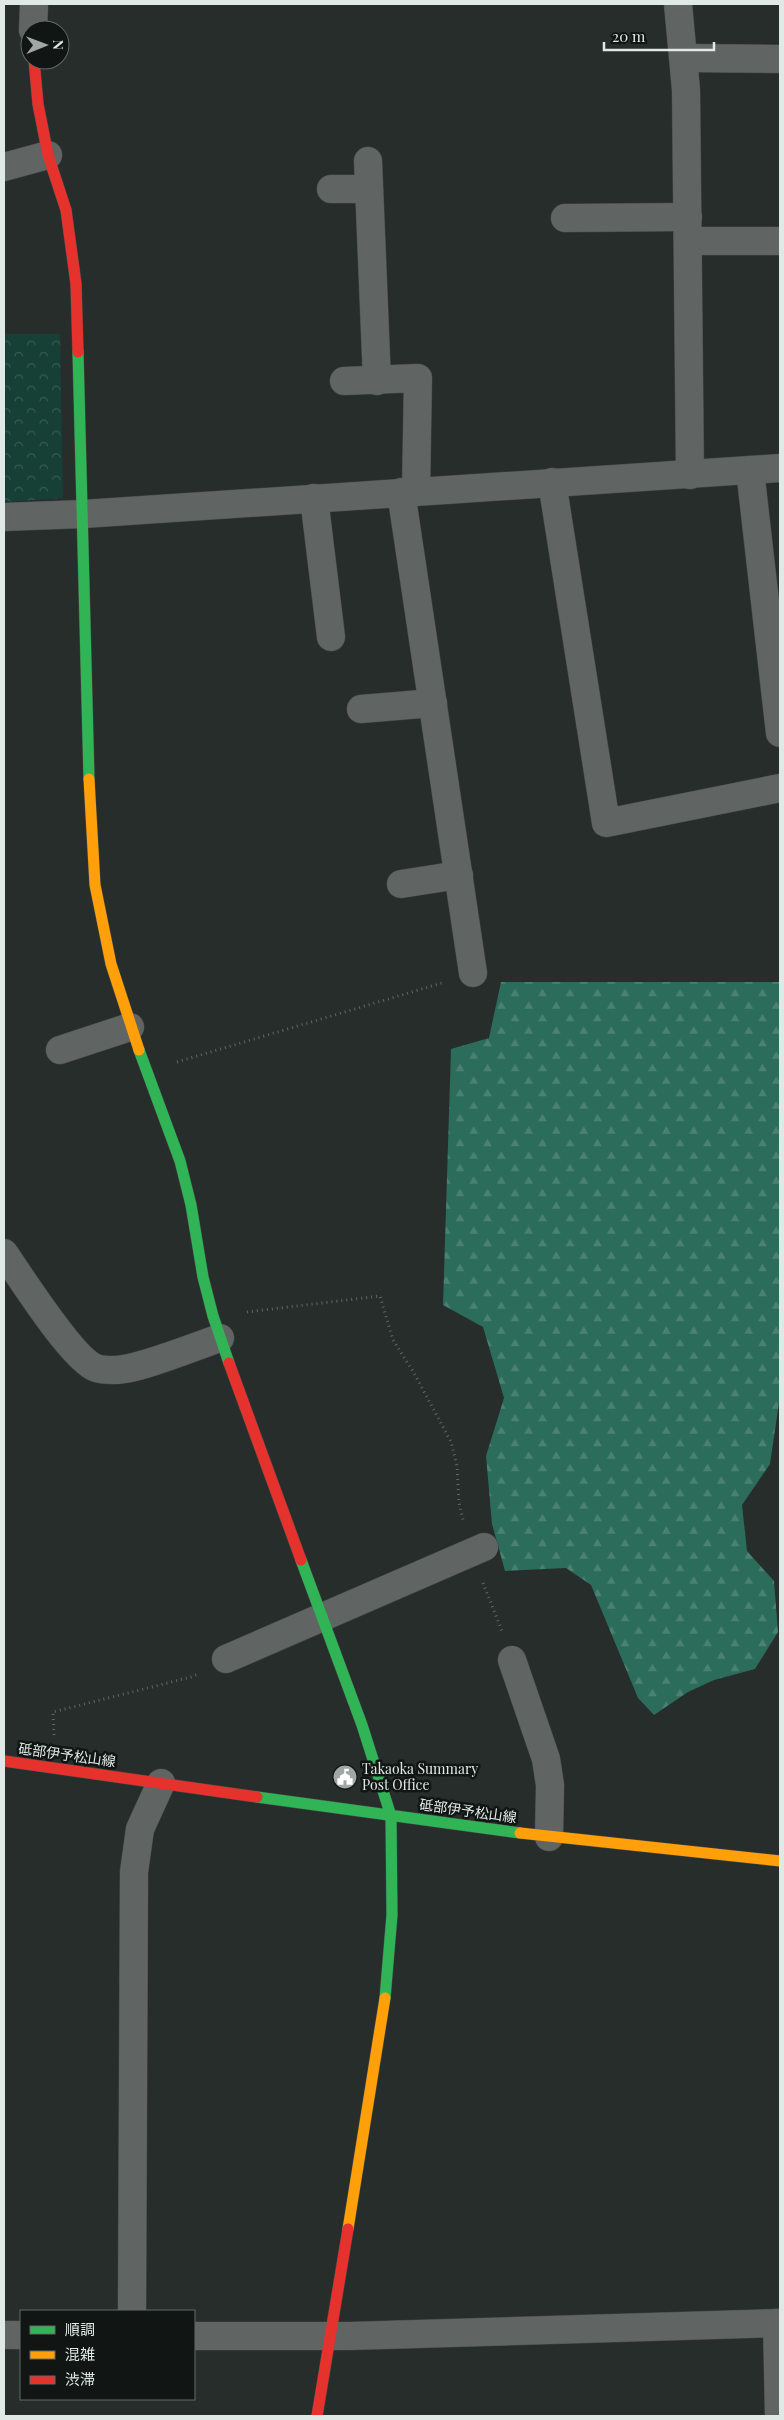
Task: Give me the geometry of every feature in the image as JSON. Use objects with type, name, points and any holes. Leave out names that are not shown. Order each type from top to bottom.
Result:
[{"type":"street","points":[[33,20],[34,4]]},
{"type":"street","points":[[678,4],[684,58],[688,229],[690,475]]},
{"type":"street","points":[[684,58],[780,59]]},
{"type":"street","points":[[35,70],[38,104],[48,155],[66,210],[76,284],[90,827],[95,885],[111,964],[130,1027],[180,1161],[191,1206],[203,1277],[217,1327],[362,1725],[391,1816],[392,1915],[388,1980],[317,2416]]},
{"type":"street","points":[[4,167],[48,155]]},
{"type":"street","points":[[368,161],[376,381]]},
{"type":"street","points":[[331,188],[369,189]]},
{"type":"street","points":[[565,218],[688,229],[780,241]]},
{"type":"street","points":[[344,381],[418,378],[408,492],[432,703],[473,973]]},
{"type":"street","points":[[4,517],[83,514],[780,468]]},
{"type":"street","points":[[750,470],[780,733]]},
{"type":"street","points":[[552,482],[606,823],[780,788]]},
{"type":"street","points":[[314,498],[331,637]]},
{"type":"street","points":[[361,709],[432,703]]},
{"type":"street","points":[[401,884],[459,875]]},
{"type":"street","points":[[60,1050],[130,1027]]},
{"type":"street","points":[[4,1252],[52,1323],[76,1351],[95,1368],[116,1370],[145,1363],[217,1327]]},
{"type":"street","points":[[226,1659],[322,1619],[478,1549]]},
{"type":"street","points":[[512,1660],[546,1759],[550,1785],[549,1837]]},
{"type":"street","name":"砥部伊予松山線","points":[[4,1761],[549,1837],[780,1861]]},
{"type":"street","points":[[132,2310],[134,1872],[140,1829],[161,1783]]},
{"type":"street","points":[[195,2336],[331,2336],[779,2323],[779,2416]]},
{"type":"street","points":[[4,2334],[20,2335]]},
{"type":"path","points":[[148,1071],[473,973]]},
{"type":"path","points":[[217,1327],[380,1296],[393,1340],[414,1373],[451,1442],[457,1466],[459,1503],[478,1549],[512,1660]]},
{"type":"path","points":[[55,1768],[53,1712],[191,1678],[226,1659]]},
{"type":"green space","points":[[4,334],[60,334],[63,498],[4,502]]},
{"type":"green space","points":[[501,982],[780,982],[780,1396],[770,1464],[742,1505],[747,1551],[774,1581],[778,1632],[755,1669],[714,1680],[688,1692],[654,1715],[638,1698],[591,1585],[566,1568],[505,1571],[492,1524],[486,1456],[504,1398],[483,1327],[443,1305],[451,1049],[489,1038]]},
{"type":"traffic: fast","points":[[78,352],[89,779]]},
{"type":"traffic: fast","points":[[139,1050],[180,1161],[191,1205],[203,1277],[213,1316],[229,1363]]},
{"type":"traffic: fast","points":[[301,1560],[362,1725],[391,1816],[392,1915],[385,1998]]},
{"type":"traffic: fast","points":[[257,1797],[520,1833]]},
{"type":"traffic: slow","points":[[89,779],[95,885],[111,964],[139,1050]]},
{"type":"traffic: slow","points":[[520,1833],[780,1861]]},
{"type":"traffic: slow","points":[[348,2229],[385,1998]]},
{"type":"traffic: jam","points":[[35,70],[38,104],[48,155],[66,210],[76,284],[78,352]]},
{"type":"traffic: jam","points":[[229,1363],[301,1560]]},
{"type":"traffic: jam","points":[[4,1761],[257,1797]]},
{"type":"traffic: jam","points":[[317,2416],[348,2229]]},
{"type":"place","name":"Takaoka Summary Post Office","points":[[345,1777]]}]
